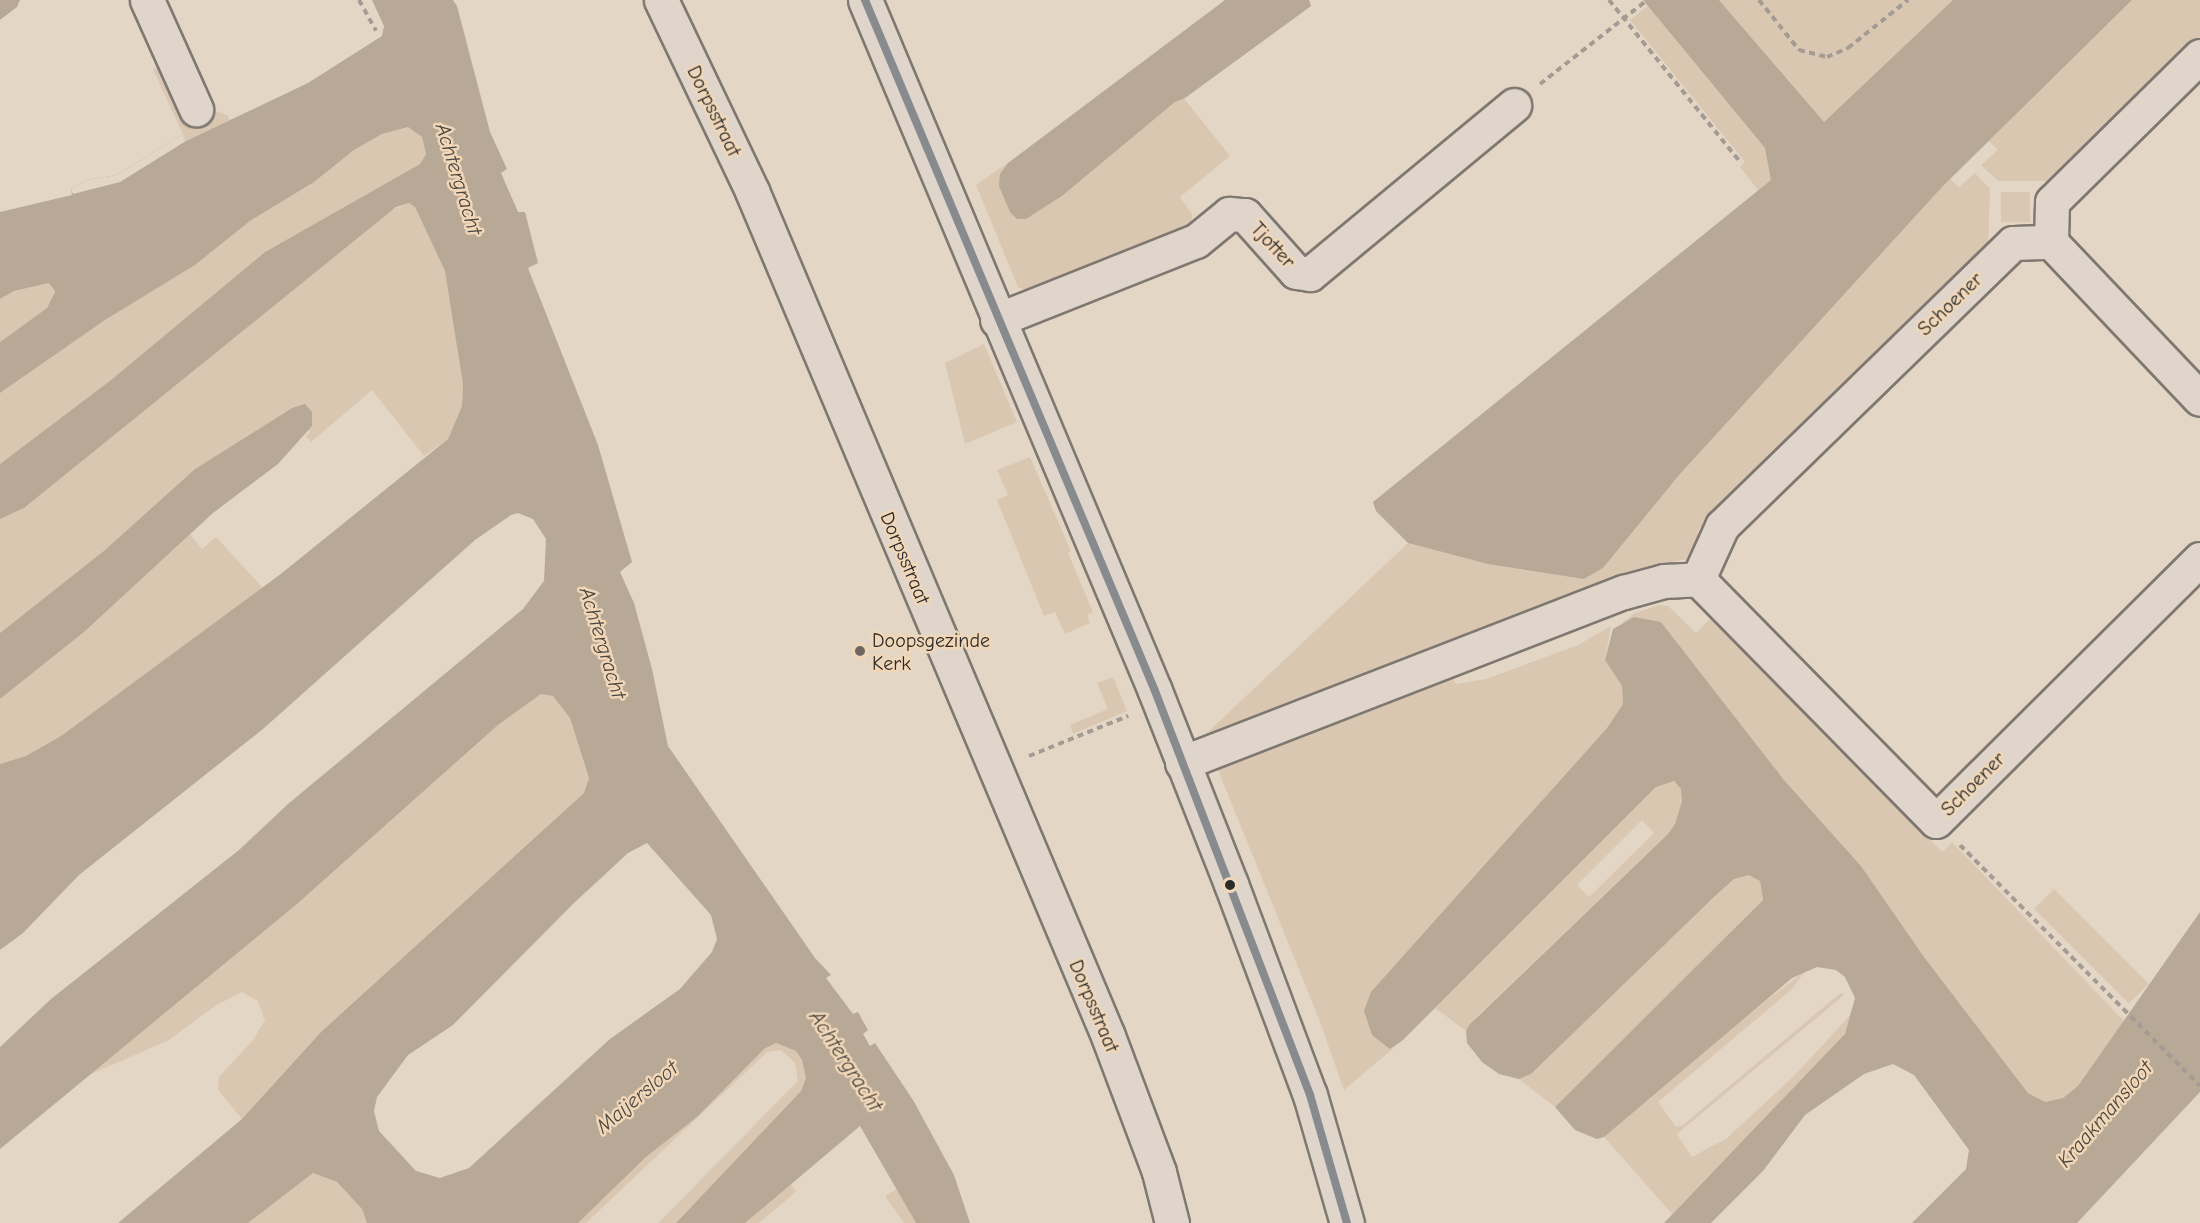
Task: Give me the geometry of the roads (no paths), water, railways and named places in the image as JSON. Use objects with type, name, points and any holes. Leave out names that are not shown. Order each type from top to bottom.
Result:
[{"type":"street","points":[[147,0],[196,109]]},
{"type":"street","name":"Dorpsstraat","points":[[661,0],[752,191],[994,771],[1108,1036],[1159,1172],[1172,1223]]},
{"type":"street","points":[[865,0],[997,320],[1155,691],[1310,1095],[1347,1223]]},
{"type":"street","points":[[2200,56],[2052,202],[2051,242],[2200,399]]},
{"type":"street","name":"Tjotter","points":[[997,320],[1197,241],[1229,214],[1245,215],[1296,272],[1310,274],[1514,105]]},
{"type":"street","name":"Schoener","points":[[2051,242],[2013,243],[1722,526],[1698,579],[1936,821],[2200,559]]},
{"type":"street","points":[[1182,763],[1624,592],[1664,581],[1698,579]]},
{"type":"water","points":[[0,0],[20,0],[17,7],[0,20]]},
{"type":"water","points":[[372,0],[453,0],[457,6],[490,132],[507,169],[501,173],[518,212],[525,212],[538,263],[528,268],[598,445],[632,562],[620,572],[634,603],[652,669],[668,746],[815,958],[831,975],[826,978],[853,1014],[858,1012],[868,1030],[863,1034],[870,1046],[875,1043],[913,1100],[954,1175],[970,1223],[916,1223],[860,1126],[745,1223],[676,1223],[801,1091],[806,1078],[802,1060],[796,1051],[776,1043],[764,1049],[697,1117],[646,1157],[578,1223],[367,1223],[362,1209],[337,1182],[313,1173],[248,1223],[118,1223],[242,1119],[321,1032],[584,793],[589,778],[570,718],[553,696],[541,694],[498,725],[297,904],[0,1149],[0,1047],[51,999],[239,850],[288,804],[523,609],[544,581],[546,539],[533,519],[518,513],[511,515],[475,540],[263,729],[79,875],[23,933],[0,950],[0,764],[26,756],[61,736],[282,573],[448,439],[462,406],[463,384],[445,271],[415,207],[409,203],[396,207],[24,508],[0,519],[0,464],[111,380],[265,252],[420,164],[426,154],[422,137],[408,127],[382,134],[354,150],[314,182],[250,221],[195,265],[105,320],[0,393],[0,342],[47,308],[55,292],[49,283],[14,291],[0,299],[0,212],[72,195],[71,189],[86,180],[117,175],[181,135],[186,141],[308,83],[382,36],[384,26]],"holes":[[[647,843],[711,915],[717,939],[712,952],[680,989],[610,1039],[469,1168],[440,1178],[416,1171],[379,1131],[374,1111],[377,1097],[408,1055],[453,1025],[574,903],[628,853]]]},
{"type":"water","points":[[1225,0],[1309,0],[1311,6],[1185,98],[1175,102],[1062,196],[1026,219],[1017,219],[1010,212],[999,186],[1000,174],[1008,163]]},
{"type":"water","points":[[1643,0],[1719,0],[1824,122],[1953,0],[2132,0],[1943,186],[1680,474],[1603,568],[1584,579],[1488,564],[1408,543],[1376,511],[1373,502],[1771,180],[1765,148]]},
{"type":"water","points":[[305,404],[312,412],[312,426],[278,464],[213,513],[84,632],[0,699],[0,633],[105,550],[195,469],[292,408]]},
{"type":"water","name":"Kraakmansloot","points":[[1634,617],[1661,622],[1784,780],[1861,866],[1924,957],[2028,1093],[2045,1102],[2063,1098],[2078,1086],[2200,912],[2200,1092],[2077,1223],[1912,1223],[1966,1169],[1969,1150],[1914,1075],[1893,1064],[1864,1074],[1805,1115],[1763,1171],[1711,1223],[1664,1223],[1845,1034],[1855,998],[1845,977],[1836,970],[1817,967],[1792,978],[1604,1137],[1597,1139],[1575,1130],[1555,1107],[1763,900],[1760,881],[1749,875],[1734,879],[1715,896],[1531,1074],[1519,1079],[1499,1074],[1482,1062],[1467,1043],[1466,1031],[1470,1024],[1668,834],[1675,824],[1682,801],[1681,789],[1674,781],[1656,787],[1403,1040],[1390,1049],[1372,1035],[1364,1011],[1371,992],[1607,728],[1623,704],[1622,686],[1605,660],[1613,629]]},
{"type":"place","name":"Doopsgezinde Kerk","points":[[860,651]]},
{"type":"water label","name":"Achtergracht","points":[[459,179]]},
{"type":"water label","name":"Achtergracht","points":[[603,643]]},
{"type":"water label","name":"Achtergracht","points":[[846,1061]]},
{"type":"water label","name":"Maijersloot","points":[[637,1097]]}]
